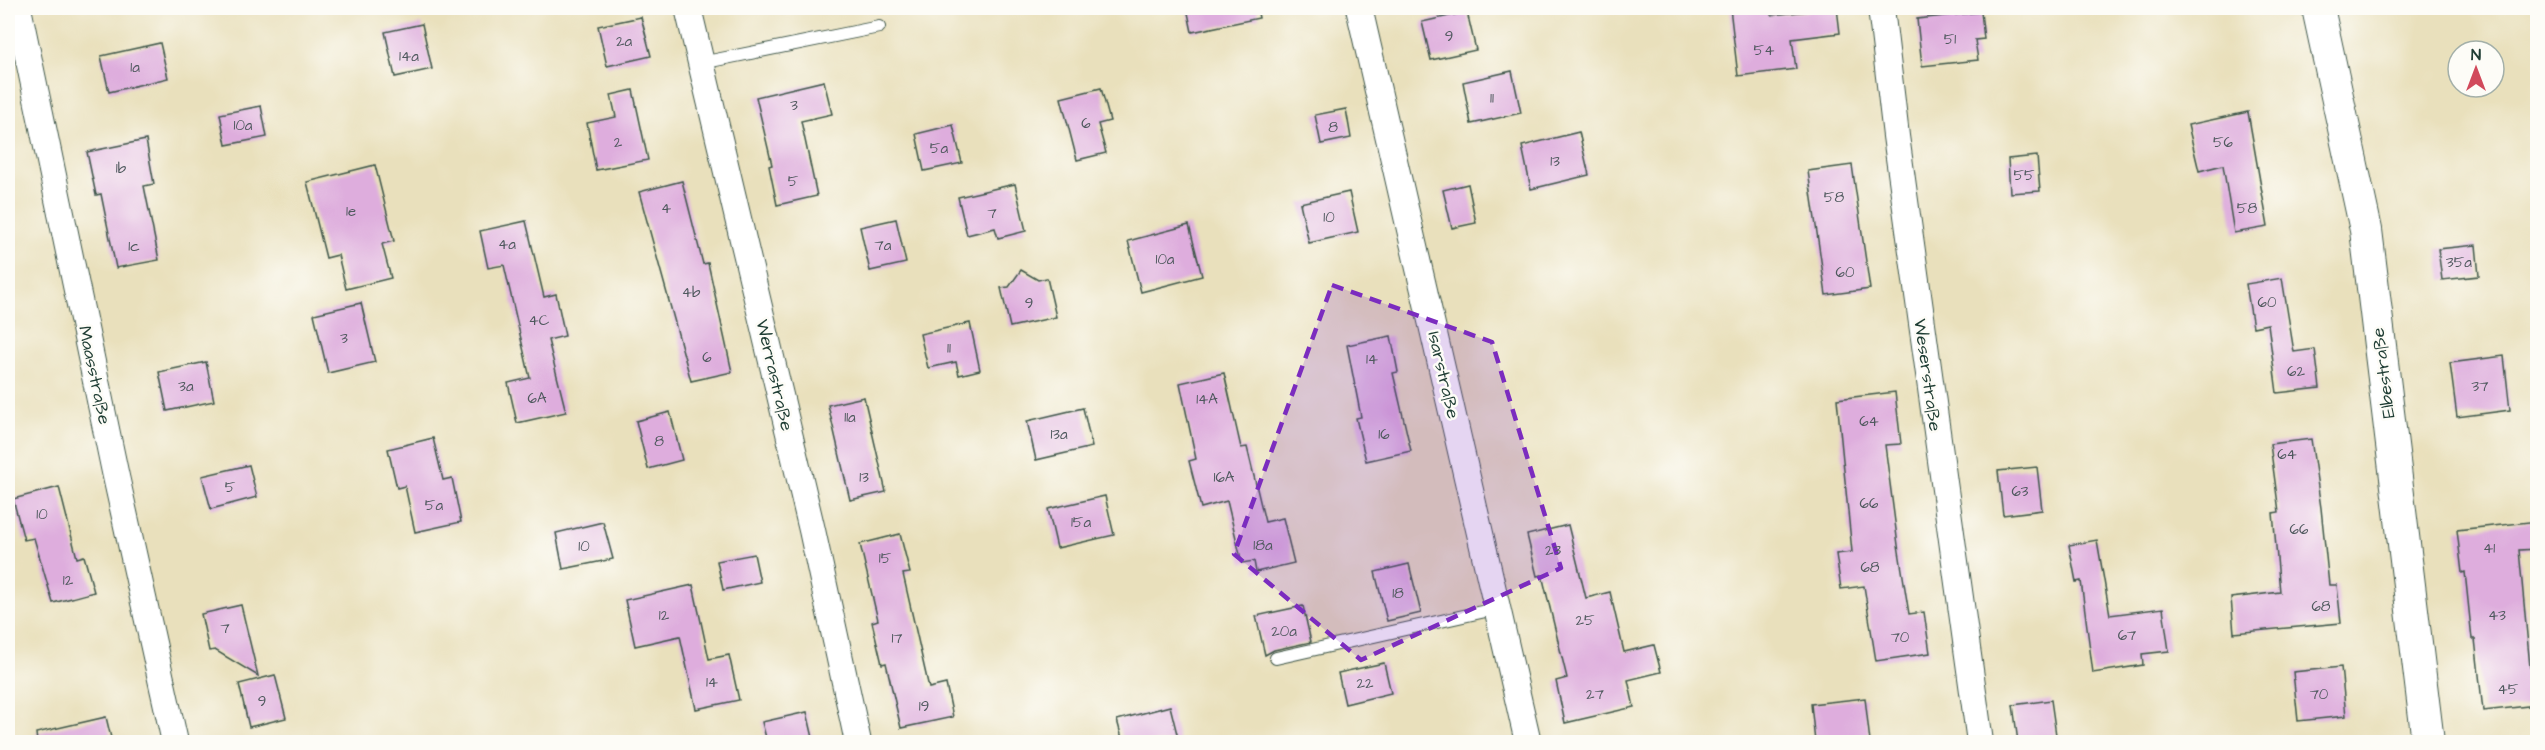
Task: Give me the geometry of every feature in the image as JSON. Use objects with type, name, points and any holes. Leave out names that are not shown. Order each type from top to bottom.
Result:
[{"type":"street","name":"Maasstraße","points":[[18,8],[112,461],[175,742]]},
{"type":"street","name":"Werrastraße","points":[[688,8],[809,518],[858,742]]},
{"type":"street","name":"Isarstraße","points":[[1359,8],[1499,608],[1528,742]]},
{"type":"street","name":"Weserstraße","points":[[1881,8],[1900,172],[1980,742]]},
{"type":"street","name":"Elbestraße","points":[[2318,8],[2366,230],[2428,742]]},
{"type":"lane","points":[[701,63],[879,27]]},
{"type":"lane","points":[[1276,658],[1499,608]]},
{"type":"highlighted area","points":[[1332,285],[1492,342],[1561,568],[1361,660],[1234,554]]},
{"type":"building","points":[[1187,8],[1257,8],[1259,18],[1192,32]]},
{"type":"building","points":[[1730,8],[1770,8],[1771,15],[1837,8],[1840,33],[1792,39],[1796,69],[1738,76]]},
{"type":"building","points":[[1467,12],[1476,50],[1431,60],[1422,22]]},
{"type":"building","points":[[1981,12],[1984,39],[1975,40],[1978,60],[1922,66],[1917,19]]},
{"type":"building","points":[[641,17],[651,56],[607,66],[598,26]]},
{"type":"building","points":[[422,24],[432,69],[395,77],[385,32]]},
{"type":"building","points":[[160,43],[168,78],[109,92],[101,56]]},
{"type":"building","points":[[1512,71],[1521,113],[1471,124],[1463,82]]},
{"type":"building","points":[[824,81],[832,114],[801,121],[817,196],[777,205],[769,166],[772,165],[756,97]]},
{"type":"building","points":[[1101,88],[1110,121],[1098,124],[1106,153],[1077,160],[1061,98]]},
{"type":"building","points":[[633,90],[648,160],[596,170],[587,123],[616,117],[611,95]]},
{"type":"building","points":[[261,106],[267,137],[226,145],[220,114]]},
{"type":"building","points":[[1346,109],[1351,138],[1321,144],[1315,115]]},
{"type":"building","points":[[2248,112],[2268,227],[2234,233],[2223,165],[2199,171],[2188,125]]},
{"type":"building","points":[[953,125],[962,163],[924,171],[916,134]]},
{"type":"building","points":[[1579,132],[1589,175],[1531,189],[1522,146]]},
{"type":"building","points":[[146,140],[154,184],[144,186],[159,260],[116,268],[101,194],[96,195],[87,152]]},
{"type":"building","points":[[2037,156],[2040,191],[2010,193],[2008,159]]},
{"type":"building","points":[[375,165],[394,241],[382,244],[391,278],[346,289],[338,255],[326,258],[307,182]]},
{"type":"building","points":[[1852,165],[1870,289],[1826,295],[1808,171]]},
{"type":"building","points":[[682,181],[703,264],[708,263],[732,372],[691,381],[639,192]]},
{"type":"building","points":[[1015,184],[1026,231],[998,238],[995,228],[967,235],[958,197]]},
{"type":"building","points":[[1468,184],[1476,223],[1452,228],[1443,190]]},
{"type":"building","points":[[1349,192],[1358,232],[1309,243],[1300,203]]},
{"type":"building","points":[[896,219],[906,263],[870,271],[860,227]]},
{"type":"building","points":[[526,221],[544,297],[556,294],[565,336],[548,340],[566,412],[517,423],[508,383],[530,378],[504,265],[488,268],[480,231]]},
{"type":"building","points":[[1189,225],[1202,276],[1141,292],[1128,241]]},
{"type":"building","points":[[2476,245],[2479,276],[2442,280],[2438,249]]},
{"type":"building","points":[[1021,270],[1038,280],[1047,278],[1056,317],[1010,327],[1001,288],[1009,287]]},
{"type":"building","points":[[2282,278],[2294,352],[2315,349],[2320,388],[2277,393],[2268,324],[2253,327],[2246,284]]},
{"type":"building","points":[[361,303],[375,362],[328,373],[314,314]]},
{"type":"building","points":[[970,323],[980,370],[959,375],[956,362],[928,368],[920,334]]},
{"type":"building","points":[[1391,336],[1398,372],[1393,373],[1411,451],[1366,461],[1356,418],[1361,417],[1347,345]]},
{"type":"building","points":[[2504,356],[2510,410],[2457,417],[2450,363]]},
{"type":"building","points":[[206,362],[214,401],[167,411],[159,372]]},
{"type":"building","points":[[1224,373],[1241,448],[1247,447],[1265,522],[1283,518],[1294,563],[1256,572],[1254,561],[1242,563],[1227,501],[1201,508],[1189,461],[1196,459],[1180,383]]},
{"type":"building","points":[[1895,392],[1901,444],[1885,445],[1898,545],[1909,614],[1924,612],[1930,653],[1876,661],[1864,586],[1841,589],[1836,554],[1852,552],[1837,399]]},
{"type":"building","points":[[864,397],[886,492],[850,500],[828,405]]},
{"type":"building","points":[[1083,408],[1092,447],[1036,460],[1027,421]]},
{"type":"building","points":[[670,412],[682,460],[648,469],[636,421]]},
{"type":"building","points":[[433,438],[443,480],[452,478],[461,522],[415,532],[405,486],[397,488],[388,449]]},
{"type":"building","points":[[2311,439],[2329,585],[2337,585],[2341,623],[2234,633],[2231,598],[2280,592],[2273,513],[2279,512],[2270,444]]},
{"type":"building","points":[[249,465],[257,497],[211,509],[202,476]]},
{"type":"building","points":[[2037,467],[2042,510],[2003,515],[1998,471]]},
{"type":"building","points":[[59,487],[77,558],[84,556],[94,592],[53,603],[34,538],[24,540],[13,499]]},
{"type":"building","points":[[1105,496],[1114,535],[1057,548],[1048,509]]},
{"type":"building","points":[[2538,521],[2538,549],[2519,550],[2530,667],[2533,666],[2537,705],[2483,711],[2475,639],[2472,639],[2465,572],[2462,573],[2457,530]]},
{"type":"building","points":[[603,522],[613,559],[563,569],[556,533]]},
{"type":"building","points":[[1568,525],[1586,598],[1610,592],[1624,652],[1654,645],[1661,672],[1628,680],[1634,707],[1565,723],[1556,681],[1567,678],[1542,575],[1537,576],[1527,535]]},
{"type":"building","points":[[900,534],[910,573],[903,574],[929,688],[946,684],[953,717],[901,728],[886,663],[882,664],[872,622],[878,620],[860,544]]},
{"type":"building","points":[[2097,540],[2110,615],[2163,608],[2169,651],[2142,654],[2143,665],[2093,673],[2081,581],[2076,582],[2069,545]]},
{"type":"building","points":[[754,554],[760,582],[723,590],[717,561]]},
{"type":"building","points":[[1409,564],[1421,613],[1387,621],[1375,572]]},
{"type":"building","points":[[693,585],[709,659],[729,655],[739,700],[696,709],[680,636],[635,646],[625,600]]},
{"type":"building","points":[[241,605],[258,676],[215,650],[209,651],[201,614]]},
{"type":"building","points":[[1303,606],[1311,642],[1274,650],[1265,655],[1256,616]]},
{"type":"building","points":[[1384,663],[1391,693],[1345,704],[1338,673]]},
{"type":"building","points":[[2341,667],[2346,716],[2298,721],[2293,672]]},
{"type":"building","points":[[275,675],[286,718],[249,727],[239,684]]},
{"type":"building","points":[[1865,698],[1870,742],[1815,742],[1811,704]]},
{"type":"building","points":[[2051,700],[2057,742],[2018,742],[2013,705]]},
{"type":"building","points":[[1170,706],[1179,742],[1123,742],[1117,720]]},
{"type":"building","points":[[807,712],[814,742],[767,742],[762,722]]},
{"type":"building","points":[[106,717],[112,742],[37,742],[36,733]]}]
